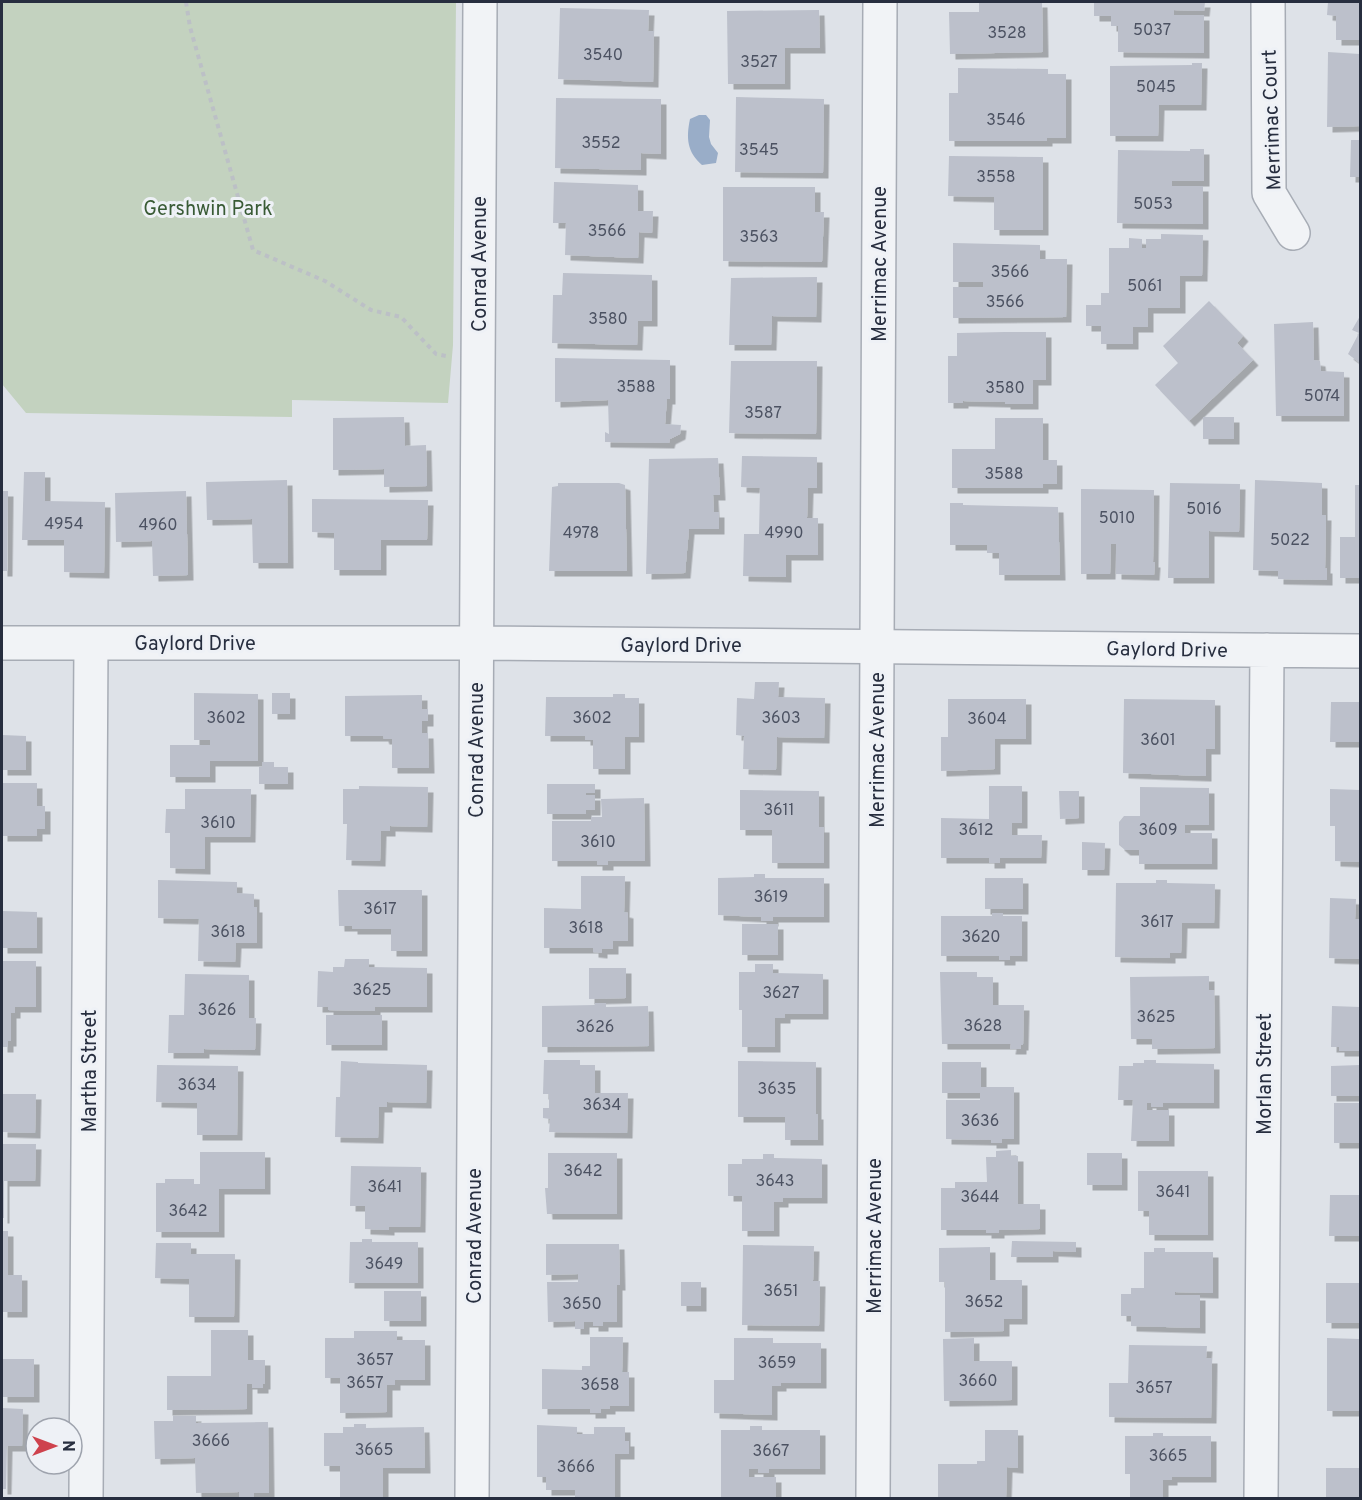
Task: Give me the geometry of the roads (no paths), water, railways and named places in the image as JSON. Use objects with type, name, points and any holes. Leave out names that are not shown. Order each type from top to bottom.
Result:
[{"type":"street","name":"Conrad Avenue","points":[[472,1498],[480,2]]},
{"type":"street","name":"Merrimac Avenue","points":[[873,1498],[880,2]]},
{"type":"street","name":"Merrimac Court","points":[[1268,2],[1269,193],[1293,233]]},
{"type":"street","name":"Gaylord Drive","points":[[2,643],[477,643],[1360,651]]},
{"type":"street","name":"Martha Street","points":[[86,1498],[92,643]]},
{"type":"street","name":"Morlan Street","points":[[1261,1498],[1267,650]]},
{"type":"water","points":[[706,115],[710,120],[709,137],[718,153],[716,163],[702,165],[691,150],[688,138],[690,119]]},
{"type":"park label","name":"Gershwin Park","points":[[208,208]]}]
